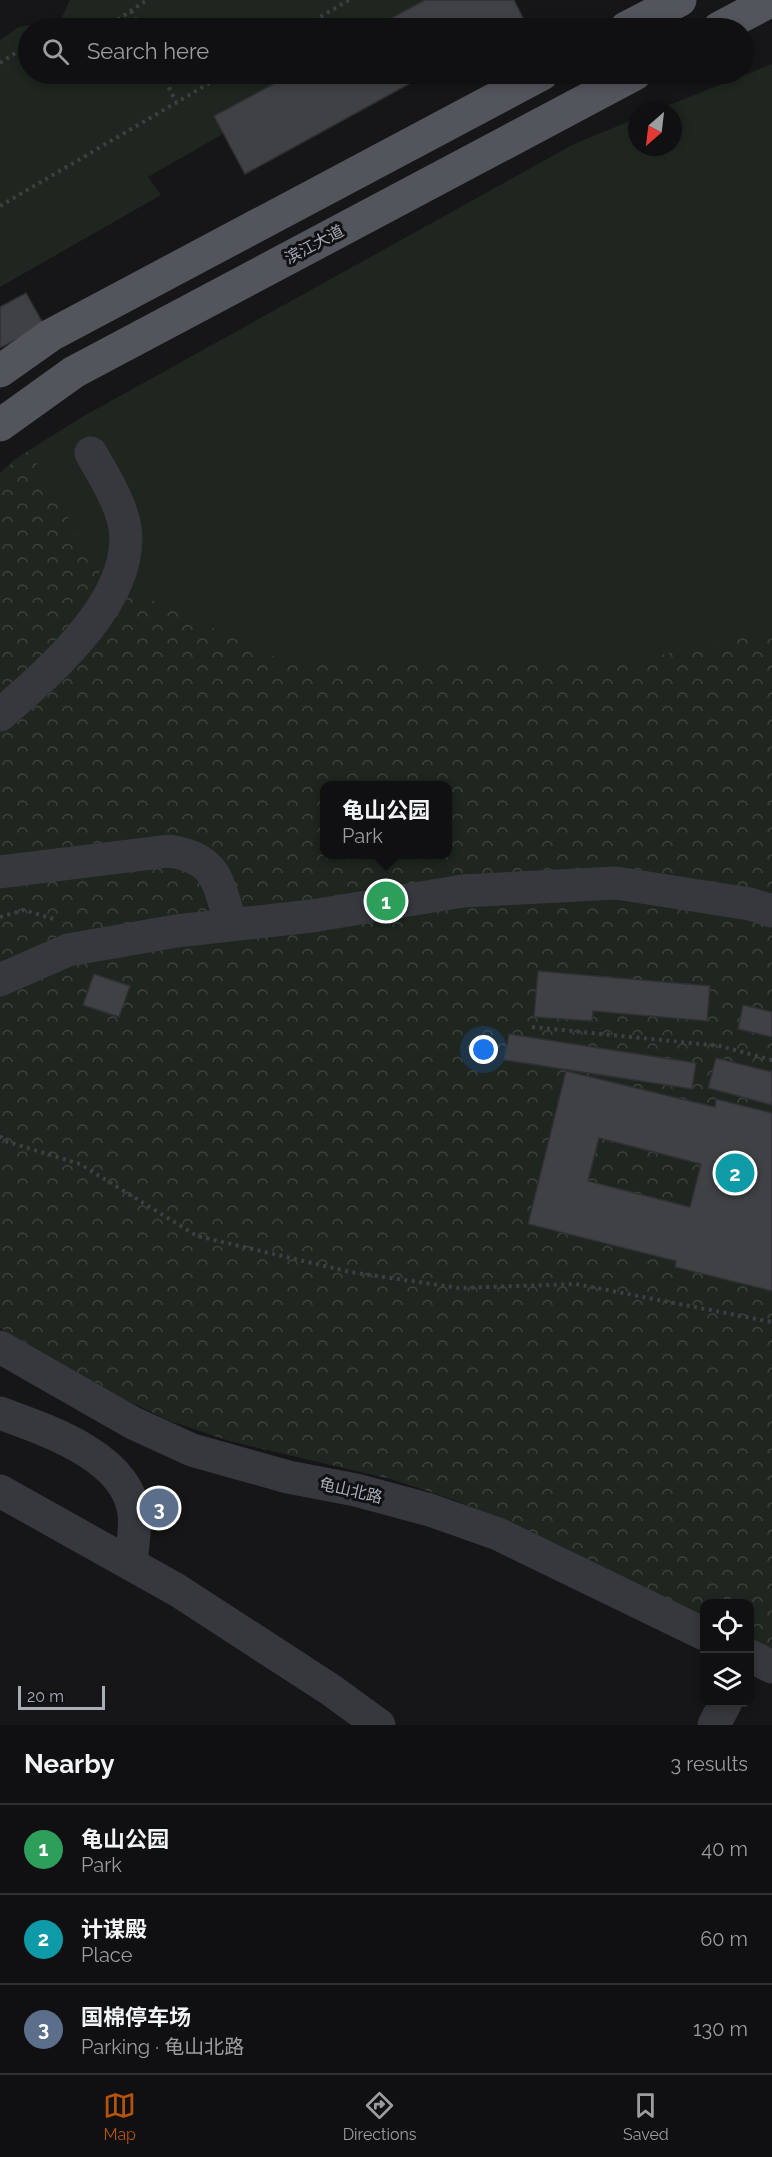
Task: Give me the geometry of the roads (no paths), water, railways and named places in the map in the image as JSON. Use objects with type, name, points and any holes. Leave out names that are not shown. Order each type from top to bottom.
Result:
[{"type":"main road","points":[[645,18],[680,0]]},
{"type":"main road","points":[[738,18],[772,0]]},
{"type":"main road","points":[[0,371],[51,335],[523,84]]},
{"type":"main road","name":"滨江大道","points":[[0,425],[74,372],[616,84]]},
{"type":"street","points":[[0,715],[56,666],[74,646],[104,605],[117,580],[126,551],[124,527],[113,492],[92,453]]},
{"type":"street","points":[[0,872],[169,851],[187,853],[211,868],[217,879],[231,924]]},
{"type":"street","points":[[0,980],[69,950],[176,931],[312,916],[463,891],[616,883],[750,904],[772,911]]},
{"type":"street","name":"龟山北路","points":[[0,1347],[133,1423],[192,1450],[266,1471],[356,1490],[430,1510],[498,1534],[700,1632]]},
{"type":"street","points":[[0,1413],[48,1431],[88,1452],[110,1469],[127,1489],[134,1513],[131,1564]]},
{"type":"street","points":[[0,1491],[233,1624],[379,1725]]},
{"type":"street","points":[[754,1659],[772,1667]]},
{"type":"street","points":[[714,1725],[723,1707]]},
{"type":"place","name":"龟山公园","points":[[386,901]]},
{"type":"place","name":"计谋殿","points":[[735,1173]]},
{"type":"place","name":"国棉停车场","points":[[159,1508]]}]
